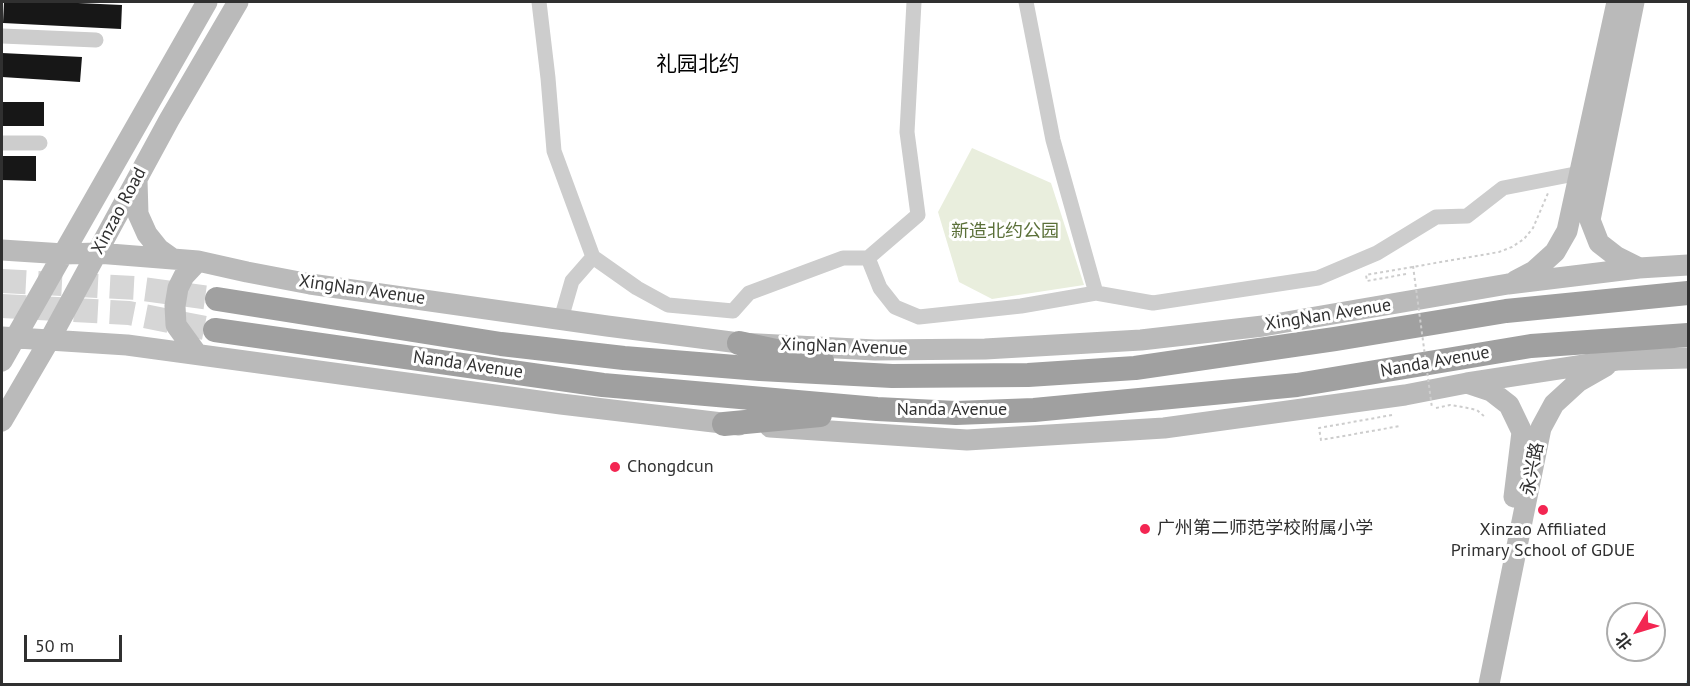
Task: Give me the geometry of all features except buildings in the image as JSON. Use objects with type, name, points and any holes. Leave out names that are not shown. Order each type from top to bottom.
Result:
[{"type":"highway","name":"Nanda Avenue","points":[[217,299],[512,345],[748,368],[892,376],[1028,375],[1135,368],[1506,311],[1689,293]]},
{"type":"highway","name":"Nanda Avenue","points":[[215,330],[426,358],[603,385],[877,409],[956,413],[1034,410],[1297,385],[1531,345],[1689,335]]},
{"type":"highway","points":[[739,343],[892,376]]},
{"type":"highway","points":[[724,424],[877,409]]},
{"type":"main road","name":"Xinzao Road","points":[[2,361],[9,337],[64,254],[207,2]]},
{"type":"main road","name":"Xinzao Road","points":[[2,421],[50,339],[137,177],[238,2]]},
{"type":"main road","points":[[1617,2],[1589,174],[1590,220],[1599,243],[1617,257],[1639,268]]},
{"type":"main road","points":[[1508,284],[1534,270],[1555,252],[1567,231],[1589,174],[1634,2]]},
{"type":"main road","points":[[137,177],[138,214],[147,234],[159,249],[173,259]]},
{"type":"main road","name":"XingNan Avenue","points":[[2,250],[198,261],[310,284],[739,343],[897,350],[985,349],[1141,340],[1263,326],[1508,284],[1639,268],[1689,265]]},
{"type":"main road","points":[[197,354],[176,325],[175,306],[178,288],[184,276],[198,261]]},
{"type":"main road","points":[[9,337],[127,345],[724,424],[968,440],[1164,428],[1405,395],[1617,360],[1689,358]]},
{"type":"main road","name":"永兴路","points":[[1489,684],[1541,428],[1554,404],[1578,382],[1617,360]]},
{"type":"main road","name":"永兴路","points":[[1467,383],[1491,391],[1509,405],[1522,432],[1514,503],[1476,684]]},
{"type":"street","points":[[538,2],[549,78],[554,151],[593,257],[668,305],[734,311],[748,293],[843,258],[868,258],[918,215],[907,132],[914,2]]},
{"type":"street","points":[[1026,2],[1053,140],[1096,293]]},
{"type":"street","points":[[2,36],[96,40]]},
{"type":"street","points":[[2,143],[40,143]]},
{"type":"street","points":[[868,258],[880,288],[895,307],[919,317],[1021,306],[1096,293],[1154,303],[1318,278],[1377,253],[1436,217],[1467,216],[1503,188],[1589,174]]},
{"type":"street","points":[[561,320],[572,281],[593,257]]},
{"type":"path","points":[[1406,274],[1367,281],[1366,275],[1499,252],[1512,247],[1524,239],[1533,228],[1548,194]]},
{"type":"path","points":[[1413,266],[1432,408],[1450,405],[1463,407],[1477,410],[1486,418]]},
{"type":"path","points":[[1398,414],[1319,428],[1321,440],[1400,426]]},
{"type":"green space","name":"新造北约公园","points":[[972,148],[1051,183],[1084,285],[992,299],[959,282],[938,212]]},
{"type":"tunnel","points":[[2,281],[136,288],[217,299]]},
{"type":"tunnel","points":[[2,306],[129,313],[215,330]]},
{"type":"place","name":"Chongdcun","points":[[615,467]]},
{"type":"place","name":"Xinzao Affiliated Primary School of GDUE","points":[[1543,510]]},
{"type":"place","name":"广州第二师范学校附属小学","points":[[1145,529]]},
{"type":"district","name":"礼园北约","points":[[698,65]]}]
